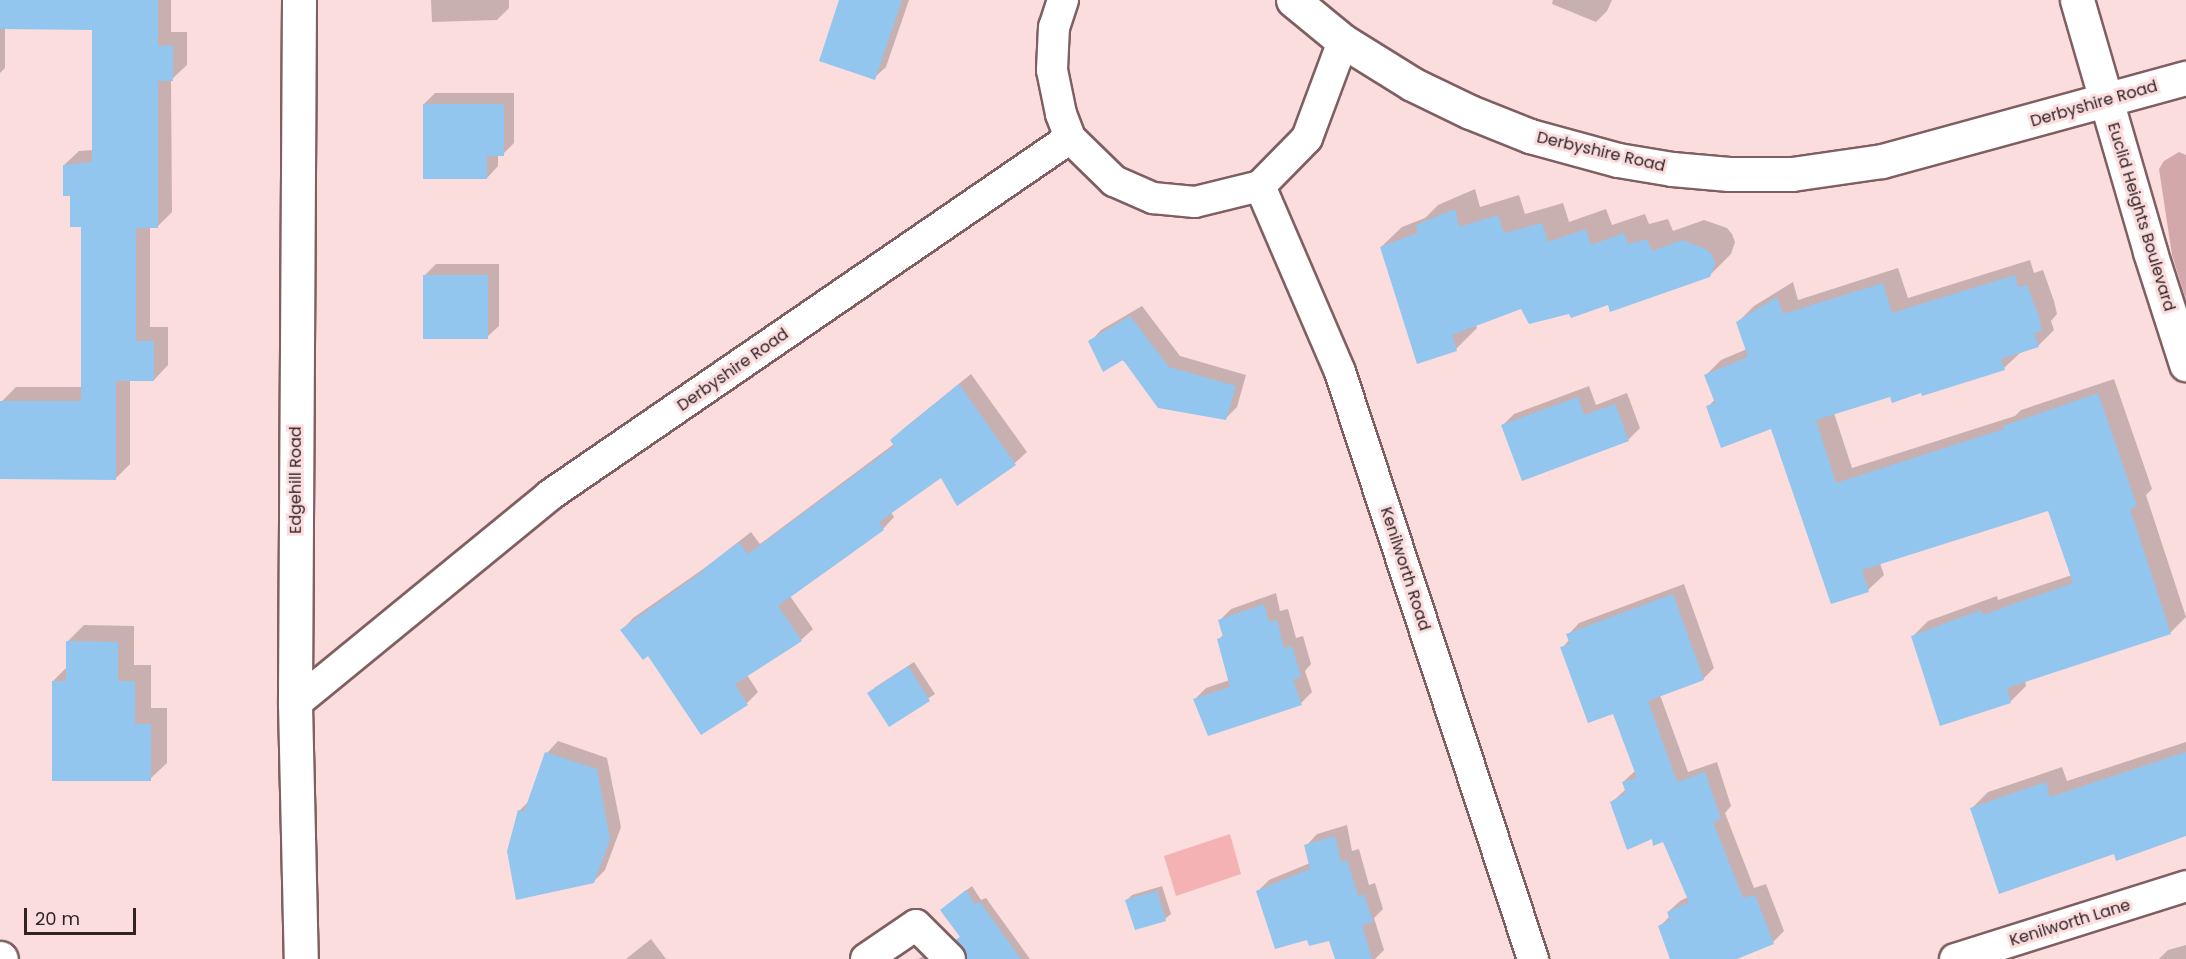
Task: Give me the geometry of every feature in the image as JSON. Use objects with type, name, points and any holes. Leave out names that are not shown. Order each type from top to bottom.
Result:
[{"type":"main road","name":"Edgehill Road","points":[[299,0],[295,705],[301,959]]},
{"type":"main road","name":"Derbyshire Road","points":[[1293,0],[1343,41],[1412,84],[1530,136],[1618,160],[1718,173],[1792,174],[1882,161],[2106,102],[2186,78]]},
{"type":"main road","name":"Euclid Heights Boulevard","points":[[2078,0],[2106,102],[2186,364]]},
{"type":"street","points":[[1063,0],[1054,27],[1052,70],[1061,114],[1070,138],[1113,181],[1153,198],[1195,202],[1260,186],[1307,138],[1343,41]]},
{"type":"street","name":"Derbyshire Road","points":[[295,705],[550,495],[1070,138]]},
{"type":"street","name":"Kenilworth Road","points":[[1260,186],[1340,372],[1533,959]]},
{"type":"street","name":"Kenilworth Lane","points":[[1954,959],[2186,886]]},
{"type":"street","points":[[866,959],[916,925],[950,959]]},
{"type":"shaded area","points":[[2179,152],[2186,155],[2186,300],[2172,255],[2159,169],[2164,161]]},
{"type":"shaded area","points":[[1230,834],[1241,874],[1176,896],[1164,856]]},
{"type":"building","points":[[0,0],[158,0],[158,46],[173,45],[173,81],[158,81],[158,228],[136,228],[136,341],[154,341],[154,381],[116,381],[116,480],[0,479],[0,401],[81,401],[81,227],[70,227],[70,196],[63,196],[63,165],[92,162],[92,30],[0,29]]},
{"type":"building","points":[[839,0],[902,0],[875,80],[819,61]]},
{"type":"building","points":[[423,104],[504,104],[504,156],[487,156],[487,179],[423,179]]},
{"type":"building","points":[[1455,209],[1459,227],[1498,215],[1504,233],[1542,223],[1548,242],[1586,229],[1591,245],[1624,233],[1628,244],[1647,239],[1652,251],[1682,240],[1706,249],[1712,255],[1715,264],[1710,277],[1610,312],[1608,305],[1571,318],[1569,314],[1529,324],[1521,309],[1452,335],[1457,351],[1417,364],[1380,247],[1418,233],[1416,225]]},
{"type":"building","points":[[423,275],[488,275],[488,339],[423,339]]},
{"type":"building","points":[[2015,275],[2018,287],[2027,285],[2039,317],[2042,331],[2034,333],[2039,347],[2001,359],[2005,370],[1922,396],[1921,393],[1892,403],[1890,397],[1816,420],[1836,483],[2004,429],[2003,426],[2098,393],[2137,506],[2130,509],[2171,634],[2007,688],[2011,703],[1940,726],[1911,636],[1981,610],[1983,615],[2073,583],[2048,511],[1862,570],[1869,592],[1831,604],[1771,429],[1721,448],[1706,406],[1715,403],[1704,375],[1748,357],[1736,322],[1777,297],[1783,314],[1883,283],[1892,313]]},
{"type":"building","points":[[1130,316],[1169,367],[1236,386],[1226,420],[1158,408],[1123,360],[1103,372],[1088,341]]},
{"type":"building","points":[[959,384],[1016,465],[957,506],[941,478],[879,522],[884,530],[778,606],[802,641],[735,684],[748,705],[701,735],[648,656],[643,660],[620,630],[703,571],[739,542],[748,554],[894,446],[890,440]]},
{"type":"building","points":[[1578,397],[1584,415],[1615,404],[1629,441],[1522,481],[1501,425]]},
{"type":"building","points":[[1673,594],[1704,680],[1648,701],[1677,782],[1705,772],[1721,819],[1713,822],[1743,898],[1755,895],[1774,944],[1737,959],[1670,959],[1658,926],[1670,920],[1667,912],[1689,902],[1663,842],[1653,846],[1652,839],[1627,850],[1610,802],[1626,793],[1622,782],[1637,778],[1613,714],[1588,723],[1560,647],[1570,644],[1566,634]]},
{"type":"building","points":[[1264,604],[1269,622],[1277,620],[1284,648],[1292,646],[1301,677],[1293,680],[1302,705],[1208,736],[1193,699],[1230,687],[1217,639],[1223,637],[1218,620]]},
{"type":"building","points":[[66,641],[118,642],[118,681],[135,681],[135,724],[151,724],[151,781],[52,781],[52,681],[66,681]]},
{"type":"building","points":[[908,666],[930,701],[889,727],[867,693]]},
{"type":"building","points":[[545,752],[597,769],[610,839],[594,883],[516,900],[507,851],[518,810],[524,812]]},
{"type":"building","points":[[2186,752],[2186,836],[2116,861],[2114,854],[1999,894],[1970,808],[2046,782],[2050,797]]},
{"type":"building","points":[[1335,836],[1341,862],[1347,860],[1358,896],[1364,894],[1373,922],[1362,925],[1372,959],[1335,959],[1329,941],[1309,946],[1307,940],[1275,949],[1256,891],[1310,869],[1304,845]]},
{"type":"building","points":[[966,890],[975,904],[980,902],[1021,959],[967,959],[963,947],[955,940],[960,937],[940,910]]},
{"type":"building","points":[[1157,891],[1166,921],[1135,930],[1125,900]]}]
